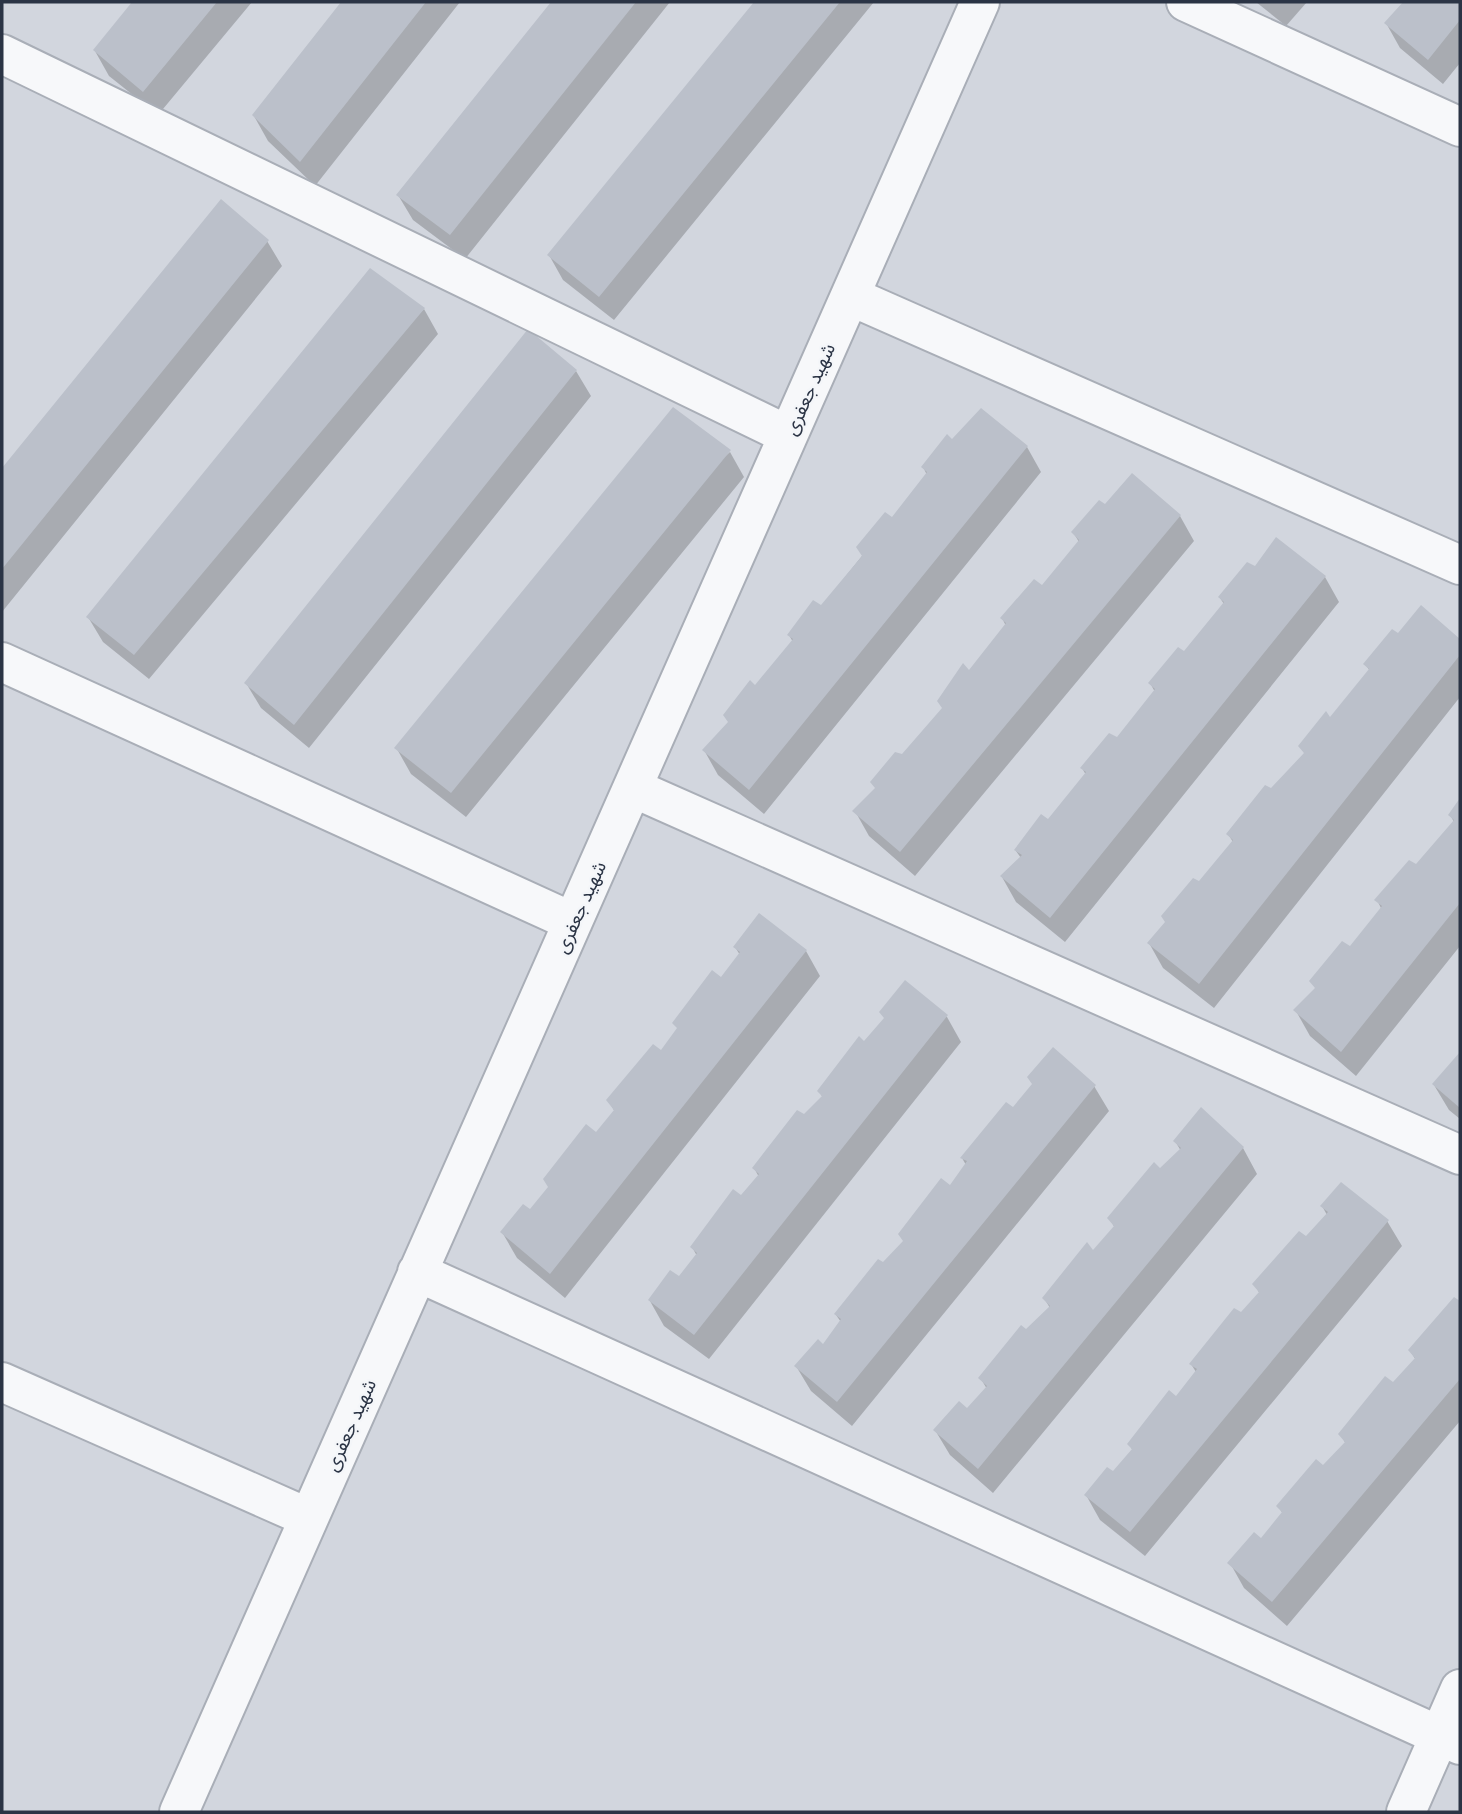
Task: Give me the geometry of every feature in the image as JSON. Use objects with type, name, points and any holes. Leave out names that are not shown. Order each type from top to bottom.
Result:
[{"type":"street","name":"شهید جعفری","points":[[179,1812],[980,2]]},
{"type":"street","points":[[1186,2],[1460,127]]},
{"type":"street","points":[[2,54],[788,435]]},
{"type":"street","points":[[850,296],[1460,565]]},
{"type":"street","points":[[2,662],[573,922]]},
{"type":"street","points":[[633,788],[1460,1155]]},
{"type":"street","points":[[417,1272],[1450,1740]]},
{"type":"street","points":[[2,1382],[309,1518]]},
{"type":"street","points":[[1406,1812],[1450,1740],[1460,1689]]},
{"type":"shaded area","points":[[2,2],[1460,2],[1460,1812],[2,1812]]},
{"type":"building","points":[[132,2],[217,2],[143,92],[93,50]]},
{"type":"building","points":[[341,2],[426,2],[300,162],[252,115]]},
{"type":"building","points":[[551,2],[636,2],[450,235],[396,195]]},
{"type":"building","points":[[754,2],[840,2],[599,297],[547,255]]},
{"type":"building","points":[[1403,2],[1460,2],[1460,20],[1428,60],[1384,23]]},
{"type":"building","points":[[221,199],[269,240],[2,569],[2,468]]},
{"type":"building","points":[[370,268],[425,308],[134,655],[86,617]]},
{"type":"building","points":[[528,329],[577,370],[294,725],[244,683]]},
{"type":"building","points":[[673,407],[731,450],[451,793],[394,748]]},
{"type":"building","points":[[981,408],[1028,446],[749,790],[702,750],[728,722],[723,715],[750,680],[755,685],[793,639],[787,635],[813,600],[821,605],[862,556],[856,547],[885,512],[892,517],[927,472],[921,467],[947,434],[952,439]]},
{"type":"building","points":[[1132,473],[1181,515],[900,852],[852,811],[875,788],[870,782],[895,752],[902,754],[942,708],[937,701],[963,663],[969,670],[1006,623],[1000,618],[1034,579],[1042,585],[1079,540],[1071,532],[1099,500],[1105,504]]},
{"type":"building","points":[[1276,537],[1326,576],[1050,918],[1000,876],[1022,855],[1014,850],[1041,814],[1048,819],[1086,772],[1080,768],[1109,733],[1117,737],[1155,689],[1148,683],[1178,647],[1184,651],[1224,602],[1218,597],[1247,562],[1255,566]]},
{"type":"building","points":[[1421,605],[1460,639],[1460,655],[1199,984],[1147,943],[1165,922],[1161,916],[1193,878],[1199,881],[1233,840],[1226,834],[1265,785],[1271,788],[1304,753],[1298,746],[1326,711],[1330,717],[1369,669],[1363,664],[1392,629],[1398,633]]},
{"type":"building","points":[[1460,798],[1460,903],[1341,1052],[1293,1010],[1315,988],[1309,981],[1342,941],[1350,946],[1382,906],[1374,900],[1409,860],[1416,864],[1454,820],[1448,815]]},
{"type":"building","points":[[759,913],[807,950],[550,1274],[500,1232],[523,1204],[530,1209],[548,1187],[543,1179],[586,1124],[596,1132],[614,1110],[606,1100],[653,1044],[661,1050],[677,1028],[672,1023],[712,970],[721,977],[740,952],[733,947]]},
{"type":"building","points":[[905,980],[948,1015],[694,1335],[648,1300],[670,1270],[679,1276],[697,1253],[690,1247],[733,1189],[741,1195],[759,1174],[752,1168],[797,1110],[804,1114],[822,1096],[817,1091],[859,1036],[864,1041],[884,1018],[879,1012]]},
{"type":"building","points":[[1053,1047],[1096,1085],[837,1402],[794,1366],[818,1339],[823,1344],[841,1319],[834,1314],[878,1259],[883,1262],[903,1241],[898,1234],[941,1178],[950,1185],[967,1161],[960,1158],[1006,1102],[1013,1107],[1032,1084],[1027,1077]]},
{"type":"building","points":[[1460,1052],[1460,1108],[1432,1084]]},
{"type":"building","points":[[1201,1107],[1244,1147],[978,1469],[933,1430],[959,1401],[967,1408],[987,1386],[978,1378],[1021,1325],[1026,1329],[1050,1306],[1042,1298],[1087,1242],[1093,1250],[1114,1226],[1107,1218],[1154,1162],[1160,1168],[1181,1148],[1173,1141]]},
{"type":"building","points":[[1341,1182],[1389,1220],[1130,1532],[1084,1495],[1107,1467],[1113,1471],[1132,1449],[1127,1444],[1169,1390],[1176,1396],[1197,1369],[1189,1364],[1234,1308],[1241,1312],[1259,1292],[1252,1284],[1299,1231],[1306,1236],[1328,1212],[1320,1206]]},
{"type":"building","points":[[1454,1297],[1460,1301],[1460,1379],[1272,1602],[1227,1563],[1254,1532],[1261,1538],[1282,1512],[1276,1506],[1316,1459],[1323,1465],[1345,1442],[1338,1434],[1385,1376],[1393,1382],[1415,1358],[1408,1350]]}]
